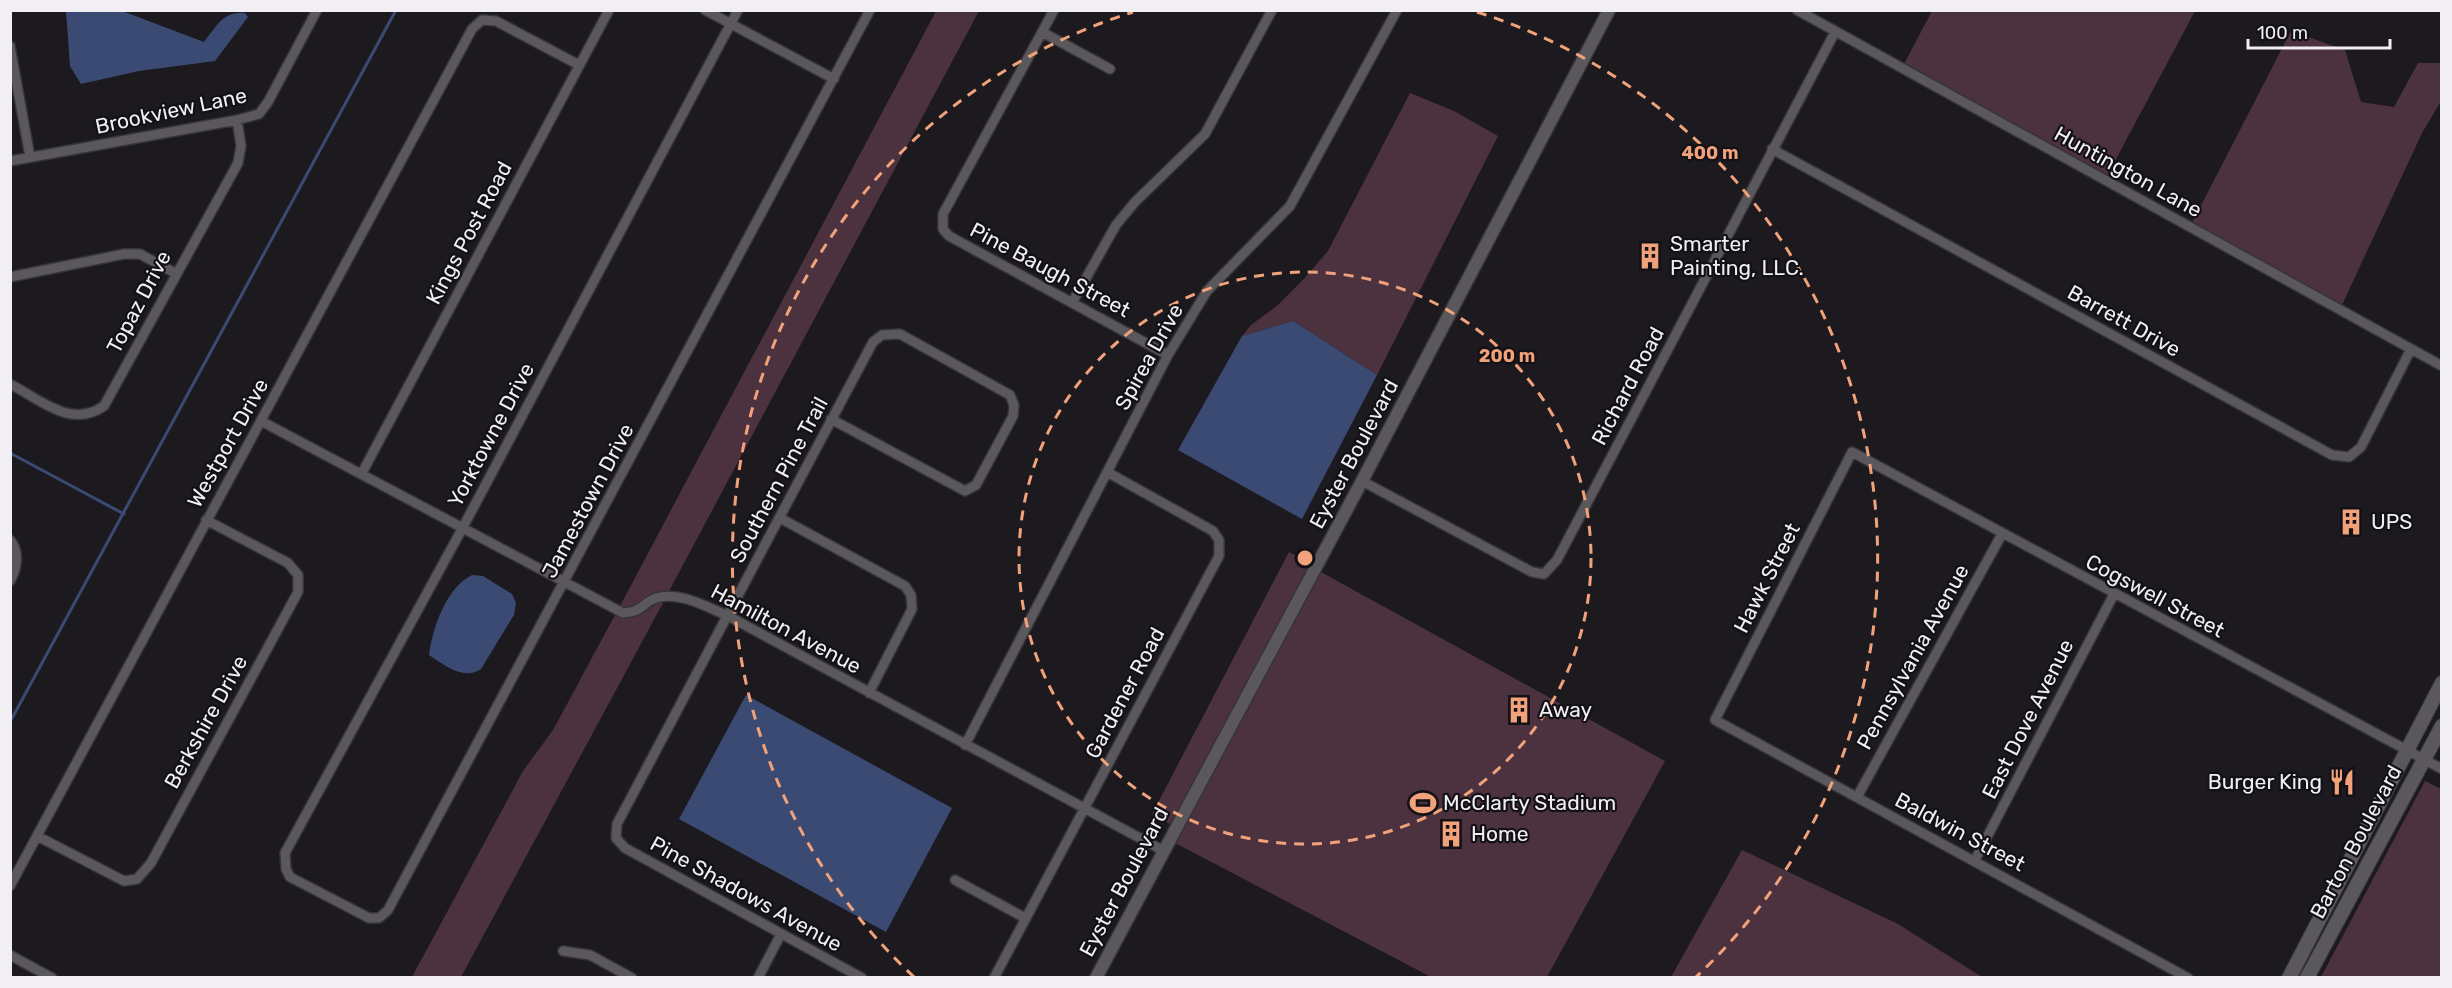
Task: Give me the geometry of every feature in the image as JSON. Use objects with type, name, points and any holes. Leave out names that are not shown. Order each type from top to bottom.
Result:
[{"type":"main road","name":"Barton Boulevard","points":[[2289,978],[2442,683]]},
{"type":"main road","name":"Barton Boulevard","points":[[2307,978],[2442,726]]},
{"type":"main road","points":[[2343,911],[2360,859],[2357,848]]},
{"type":"main road","points":[[2314,964],[2319,933],[2316,926]]},
{"type":"street","name":"Brookview Lane","points":[[10,161],[237,120],[258,114],[268,102],[317,10]]},
{"type":"street","name":"Kings Post Road","points":[[362,473],[609,10]]},
{"type":"street","points":[[705,10],[834,79]]},
{"type":"street","name":"Yorktowne Drive","points":[[290,877],[286,869],[285,853],[462,529],[738,10]]},
{"type":"street","name":"Jamestown Drive","points":[[290,877],[369,918],[379,918],[388,910],[870,10]]},
{"type":"street","name":"Pine Baugh Street","points":[[1054,10],[943,214],[943,229],[949,236],[1073,301],[1168,355]]},
{"type":"street","points":[[1073,301],[1122,218],[1135,202],[1205,134],[1272,10]]},
{"type":"street","name":"Spirea Drive","points":[[965,745],[1168,355],[1207,291],[1290,206],[1397,10]]},
{"type":"street","name":"Eyster Boulevard","points":[[1096,978],[1162,850],[1362,481],[1610,10]]},
{"type":"street","name":"Huntington Lane","points":[[1797,10],[2442,366]]},
{"type":"street","name":"Westport Drive","points":[[10,886],[467,39],[482,20],[495,21],[579,65]]},
{"type":"street","points":[[1042,32],[1110,69]]},
{"type":"street","name":"Richard Road","points":[[1362,481],[1532,572],[1544,573],[1557,560],[1835,32]]},
{"type":"street","points":[[10,46],[30,157]]},
{"type":"street","name":"Topaz Drive","points":[[10,384],[66,414],[92,415],[104,406],[175,273],[238,163],[241,146],[237,120]]},
{"type":"street","name":"Barrett Drive","points":[[1772,149],[2332,455],[2349,457],[2361,447],[2411,349]]},
{"type":"street","points":[[10,277],[124,254],[140,254],[175,273]]},
{"type":"street","name":"Southern Pine Trail","points":[[616,838],[616,824],[728,616],[831,419],[873,342],[882,335],[900,334],[1010,395],[1014,405],[1012,416],[976,485],[965,491],[831,419]]},
{"type":"street","name":"Hamilton Avenue","points":[[261,421],[623,613],[637,612],[655,598],[672,597],[692,600],[728,616],[1162,850]]},
{"type":"street","name":"Cogswell Street","points":[[1852,452],[2442,769]]},
{"type":"street","name":"Hawk Street","points":[[1715,720],[1852,452]]},
{"type":"street","name":"Gardener Road","points":[[994,978],[1219,556],[1219,540],[1213,531],[1107,472]]},
{"type":"street","points":[[780,518],[905,586],[911,595],[912,609],[869,693]]},
{"type":"street","name":"Berkshire Drive","points":[[37,836],[124,881],[137,879],[151,863],[292,603],[297,592],[298,575],[288,563],[206,520]]},
{"type":"street","name":"Pennsylvania Avenue","points":[[1857,797],[2002,534]]},
{"type":"street","points":[[10,540],[15,545],[17,570],[10,581]]},
{"type":"street","name":"East Dove Avenue","points":[[1975,860],[2114,594]]},
{"type":"street","name":"Baldwin Street","points":[[1715,720],[2188,978]]},
{"type":"street","name":"Pine Shadows Avenue","points":[[616,838],[625,848],[862,978]]},
{"type":"street","points":[[955,879],[1025,918]]},
{"type":"street","points":[[758,978],[781,934]]},
{"type":"street","points":[[563,951],[590,955],[632,978]]},
{"type":"street","points":[[10,956],[52,978]]},
{"type":"shaded area","points":[[936,11],[979,11],[668,593],[652,594],[630,607],[620,606]]},
{"type":"shaded area","points":[[1932,11],[2195,11],[2107,176],[1904,64]]},
{"type":"shaded area","points":[[2291,31],[2345,50],[2361,102],[2394,107],[2418,63],[2441,63],[2441,101],[2422,133],[2342,305],[2192,223]]},
{"type":"shaded area","points":[[1410,93],[1454,111],[1498,136],[1377,375],[1293,321],[1242,336],[1251,325],[1278,305],[1328,251]]},
{"type":"shaded area","points":[[1289,552],[1311,563],[1170,824],[1152,814]]},
{"type":"shaded area","name":"McClarty Stadium","points":[[1319,571],[1665,761],[1547,977],[1431,977],[1175,843]]},
{"type":"shaded area","points":[[657,603],[663,603],[461,977],[412,977],[523,771],[553,730],[615,615],[632,617]]},
{"type":"shaded area","points":[[2425,781],[2441,789],[2441,977],[2321,977]]},
{"type":"shaded area","points":[[1742,850],[1898,924],[1982,977],[1671,977]]},
{"type":"water","points":[[66,11],[122,11],[204,42],[226,17],[245,13],[248,17],[215,61],[139,71],[81,84],[70,66]]},
{"type":"water","points":[[1293,321],[1377,375],[1302,519],[1178,450],[1242,336]]},
{"type":"water","points":[[472,575],[483,576],[512,594],[516,603],[514,615],[481,669],[468,673],[454,670],[429,655],[442,609],[455,589]]},
{"type":"water","points":[[746,695],[952,808],[886,932],[679,819]]},
{"type":"waterway","points":[[10,722],[396,10]]},
{"type":"waterway","points":[[10,453],[124,514]]},
{"type":"place","name":"Smarter Painting, LLC.","points":[[1650,256]]},
{"type":"place","name":"UPS","points":[[2351,522]]},
{"type":"place","name":"Away","points":[[1519,710]]},
{"type":"place","name":"Burger King","points":[[2342,782]]},
{"type":"place","name":"McClarty Stadium","points":[[1423,803]]},
{"type":"place","name":"Home","points":[[1451,834]]}]
